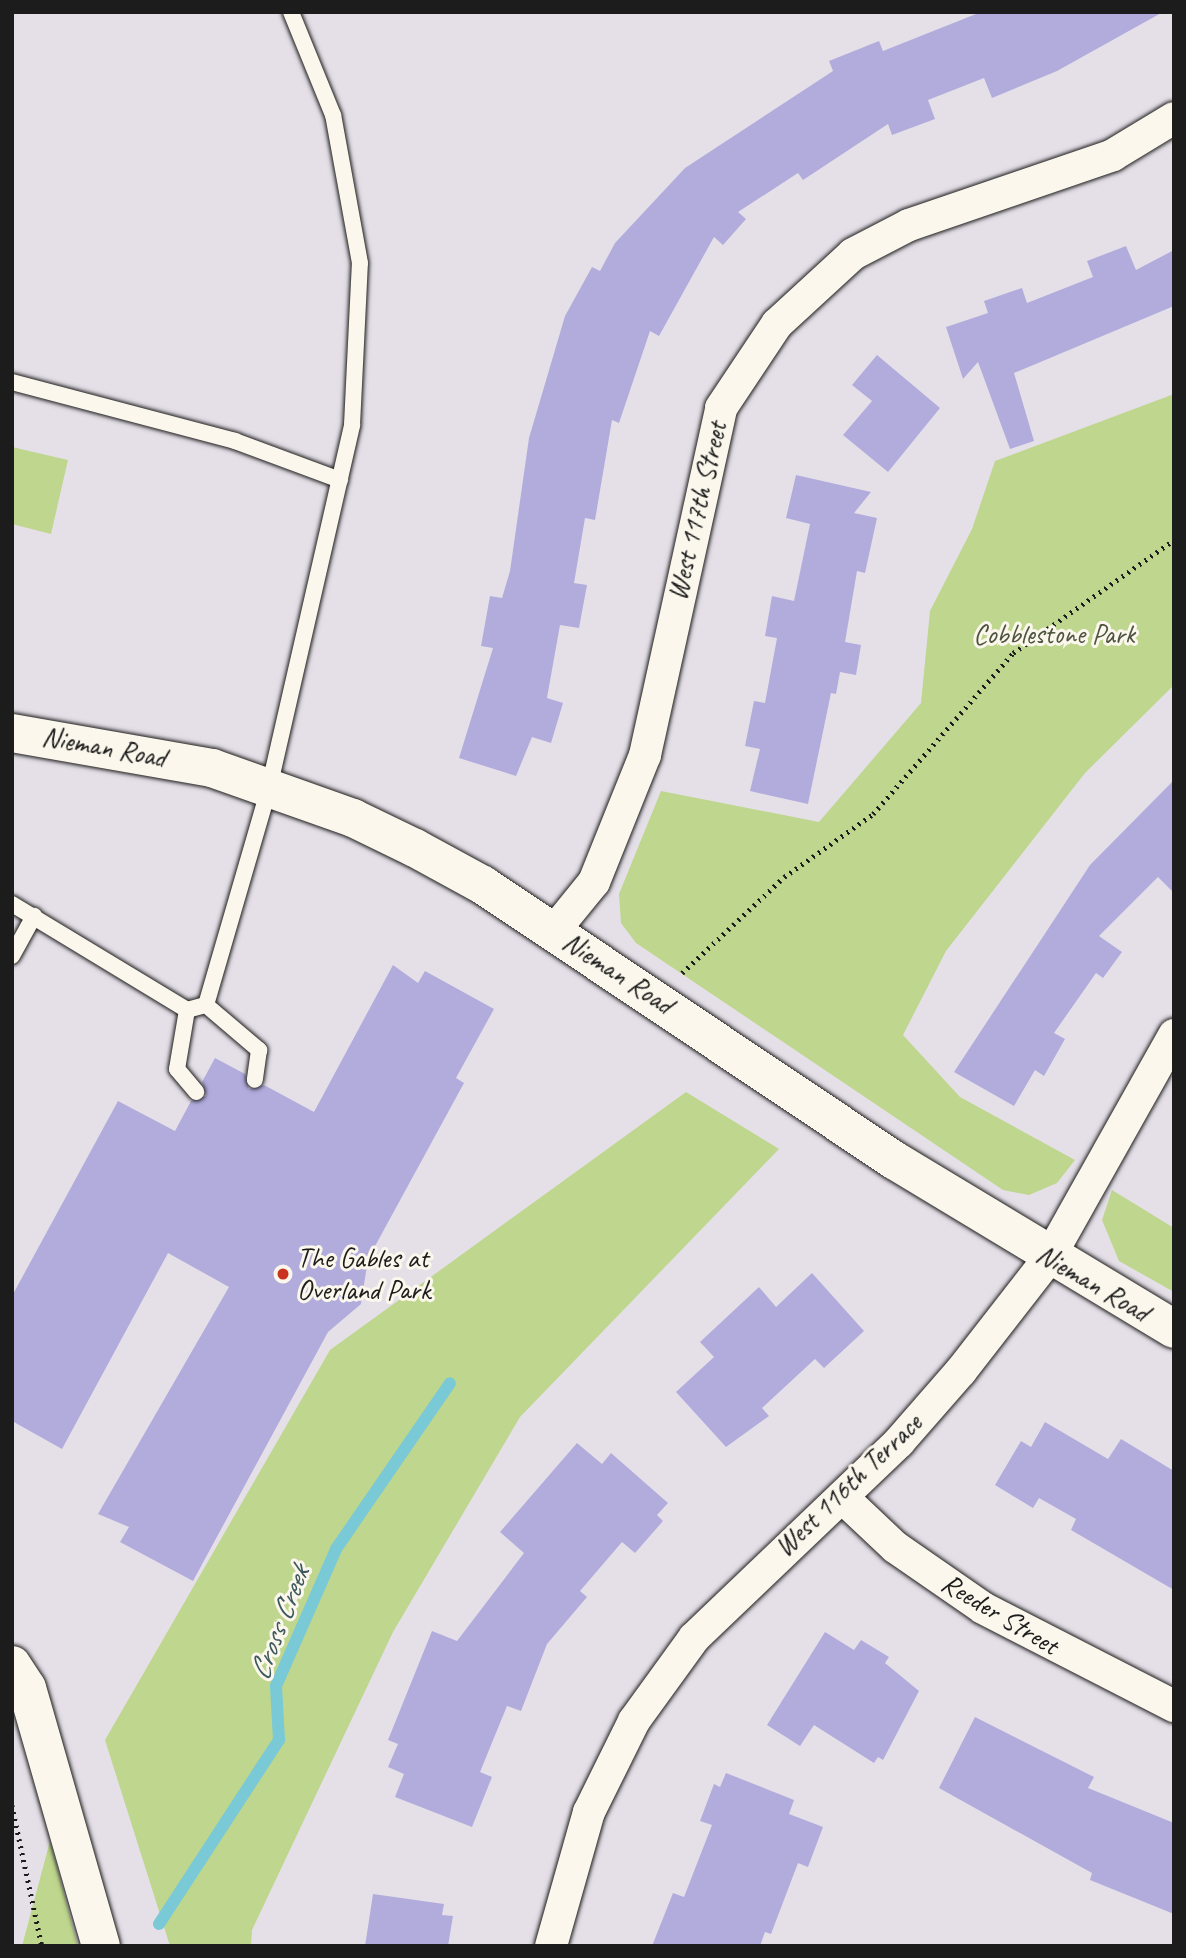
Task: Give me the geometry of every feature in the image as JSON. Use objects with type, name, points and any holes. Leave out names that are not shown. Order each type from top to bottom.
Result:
[{"type":"street","name":"West 117th Street","points":[[554,931],[594,882],[645,755],[721,408],[777,324],[853,254],[898,230],[1113,155],[1174,118]]},
{"type":"street","name":"Nieman Road","points":[[12,733],[131,749],[269,788],[415,848],[554,931],[1049,1258],[1174,1329]]},
{"type":"street","name":"West 116th Terrace","points":[[551,1946],[589,1812],[634,1721],[694,1639],[842,1497],[961,1371],[1049,1258],[1174,1035]]},
{"type":"street","name":"Reeder Street","points":[[842,1497],[895,1547],[983,1608],[1174,1706]]},
{"type":"street","points":[[12,1665],[27,1688],[101,1946]]},
{"type":"lane","points":[[206,1005],[269,788],[352,425],[360,262],[333,115],[291,12]]},
{"type":"lane","points":[[12,382],[234,441],[340,480]]},
{"type":"lane","points":[[12,904],[187,1010],[206,1005]]},
{"type":"lane","points":[[12,956],[34,916]]},
{"type":"lane","points":[[206,1005],[259,1050],[255,1080]]},
{"type":"lane","points":[[187,1010],[177,1069],[196,1092]]},
{"type":"path","points":[[659,1000],[729,923],[873,814],[1013,653],[1174,540]]},
{"type":"path","points":[[12,1805],[42,1946]]},
{"type":"green space","name":"Cobblestone Park","points":[[1174,394],[1174,685],[1085,773],[946,951],[903,1035],[960,1097],[1075,1160],[1057,1183],[1029,1195],[1003,1190],[636,943],[621,923],[619,894],[661,791],[819,822],[921,703],[930,611],[972,529],[995,461]]},
{"type":"green space","points":[[12,447],[68,460],[51,534],[12,524]]},
{"type":"green space","points":[[686,1092],[779,1149],[520,1417],[393,1632],[252,1930],[251,1946],[170,1946],[105,1740],[330,1350]]},
{"type":"green space","points":[[1112,1190],[1174,1228],[1174,1292],[1119,1261],[1102,1220]]},
{"type":"green space","points":[[50,1841],[78,1946],[22,1946]]},
{"type":"building","points":[[981,12],[1163,12],[1057,71],[992,98],[984,78],[928,100],[935,119],[892,135],[888,124],[803,180],[798,173],[738,212],[746,219],[723,245],[714,237],[659,336],[650,331],[619,423],[612,420],[595,520],[585,518],[574,583],[587,585],[579,628],[560,625],[547,698],[563,703],[551,743],[532,737],[516,776],[459,758],[493,648],[481,646],[490,596],[502,598],[510,571],[529,438],[565,316],[592,267],[600,271],[615,243],[685,168],[833,71],[829,61],[879,41],[883,51]]},
{"type":"building","points":[[1126,246],[1136,270],[1174,250],[1174,306],[1014,373],[1034,441],[1010,449],[978,362],[963,379],[946,327],[988,313],[984,301],[1022,288],[1027,303],[1093,277],[1087,261]]},
{"type":"building","points":[[877,355],[940,408],[888,472],[843,435],[872,401],[852,385]]},
{"type":"building","points":[[796,475],[871,492],[854,513],[877,518],[865,573],[857,571],[845,642],[861,645],[856,675],[840,672],[836,694],[831,693],[808,804],[750,791],[760,749],[745,746],[754,701],[765,703],[777,638],[765,636],[772,596],[794,601],[810,524],[786,518]]},
{"type":"building","points":[[1174,780],[1174,893],[1158,877],[1099,936],[1122,952],[1103,978],[1096,973],[1054,1033],[1065,1039],[1044,1076],[1035,1070],[1014,1106],[954,1072],[1090,865]]},
{"type":"building","name":"The Gables at Overland Park","points":[[393,965],[418,983],[425,971],[494,1009],[456,1078],[464,1083],[368,1259],[361,1304],[328,1332],[193,1581],[120,1542],[129,1527],[98,1514],[229,1287],[168,1253],[62,1449],[12,1421],[12,1296],[118,1101],[175,1131],[191,1101],[206,1096],[202,1082],[215,1058],[245,1074],[249,1089],[264,1085],[314,1112]]},
{"type":"building","points":[[812,1273],[864,1331],[824,1368],[815,1359],[762,1408],[769,1416],[726,1447],[676,1392],[714,1357],[700,1342],[759,1287],[776,1307]]},
{"type":"building","points":[[1045,1422],[1108,1459],[1121,1439],[1174,1471],[1174,1590],[1071,1530],[1076,1519],[1039,1498],[1033,1508],[995,1485],[1021,1441],[1031,1447]]},
{"type":"building","points":[[577,1443],[602,1464],[611,1453],[668,1503],[657,1515],[663,1521],[635,1553],[622,1542],[580,1591],[587,1597],[547,1644],[521,1711],[507,1706],[480,1772],[492,1777],[472,1827],[395,1797],[404,1774],[388,1767],[398,1744],[388,1740],[432,1631],[457,1641],[524,1553],[500,1532]]},
{"type":"building","points":[[825,1632],[854,1650],[861,1640],[889,1657],[885,1663],[919,1691],[883,1760],[878,1757],[874,1763],[814,1725],[800,1746],[767,1725]]},
{"type":"building","points":[[975,1717],[1094,1777],[1088,1788],[1174,1823],[1174,1914],[1090,1880],[1092,1873],[939,1788]]},
{"type":"building","points":[[726,1773],[794,1800],[789,1814],[823,1827],[808,1867],[798,1863],[771,1934],[765,1932],[760,1946],[652,1946],[673,1893],[684,1897],[712,1825],[700,1821],[714,1784],[720,1787]]},
{"type":"building","points":[[373,1894],[444,1904],[442,1915],[453,1916],[448,1946],[365,1946]]},
{"type":"waterway","name":"Cross Creek","points":[[159,1924],[279,1740],[276,1686],[336,1549],[450,1383]]},
{"type":"place","name":"The Gables at Overland Park","points":[[283,1274]]}]
